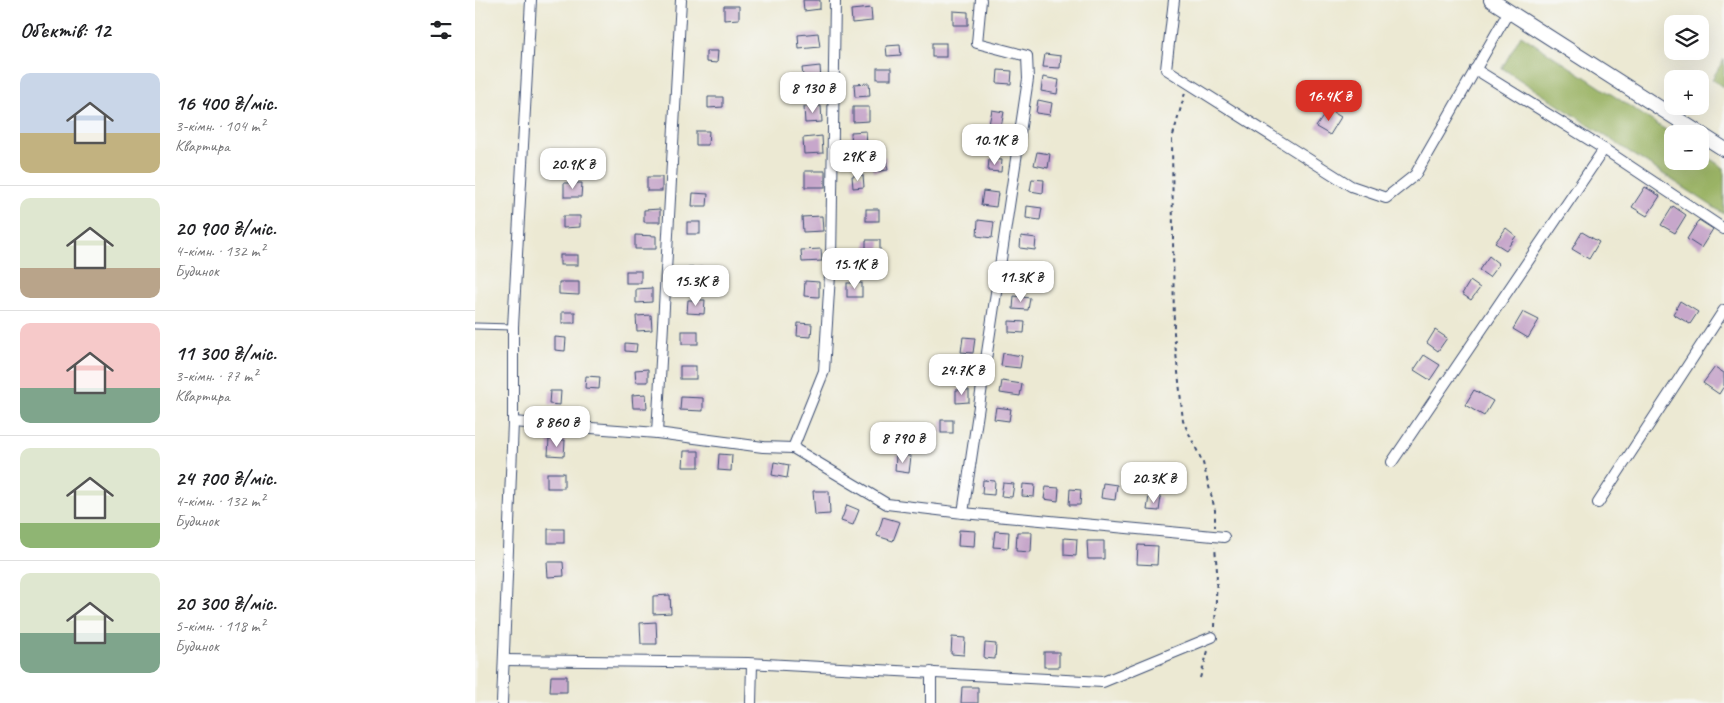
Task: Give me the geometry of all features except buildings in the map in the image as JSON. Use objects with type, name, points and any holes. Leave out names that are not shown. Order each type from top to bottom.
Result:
[{"type":"main road","points":[[1491,0],[1724,149]]},
{"type":"street","points":[[502,703],[513,422],[513,327],[531,0]]},
{"type":"street","points":[[657,433],[681,0]]},
{"type":"street","points":[[793,448],[824,371],[831,259],[835,0]]},
{"type":"street","points":[[963,513],[1028,79],[1027,56],[977,43],[981,0]]},
{"type":"street","points":[[1174,0],[1166,69],[1351,186],[1386,198],[1415,175],[1509,11]]},
{"type":"street","points":[[1475,69],[1604,149],[1724,229]]},
{"type":"street","points":[[1391,462],[1604,149]]},
{"type":"street","points":[[1598,503],[1724,310]]},
{"type":"street","points":[[513,422],[657,433],[763,447],[793,448],[887,504],[1219,537]]},
{"type":"street","points":[[505,660],[753,664],[1103,682],[1212,637]]},
{"type":"street","points":[[751,703],[753,664]]},
{"type":"street","points":[[931,672],[931,703]]},
{"type":"lane","points":[[475,326],[513,327]]},
{"type":"path","points":[[1187,83],[1172,138],[1174,333],[1183,421],[1203,463],[1215,510],[1219,537],[1216,625],[1200,678]]},
{"type":"green space","points":[[1521,35],[1664,129],[1664,170],[1709,170],[1709,158],[1724,168],[1724,214],[1502,68]]},
{"type":"green space","points":[[1724,59],[1724,88],[1712,79]]}]
